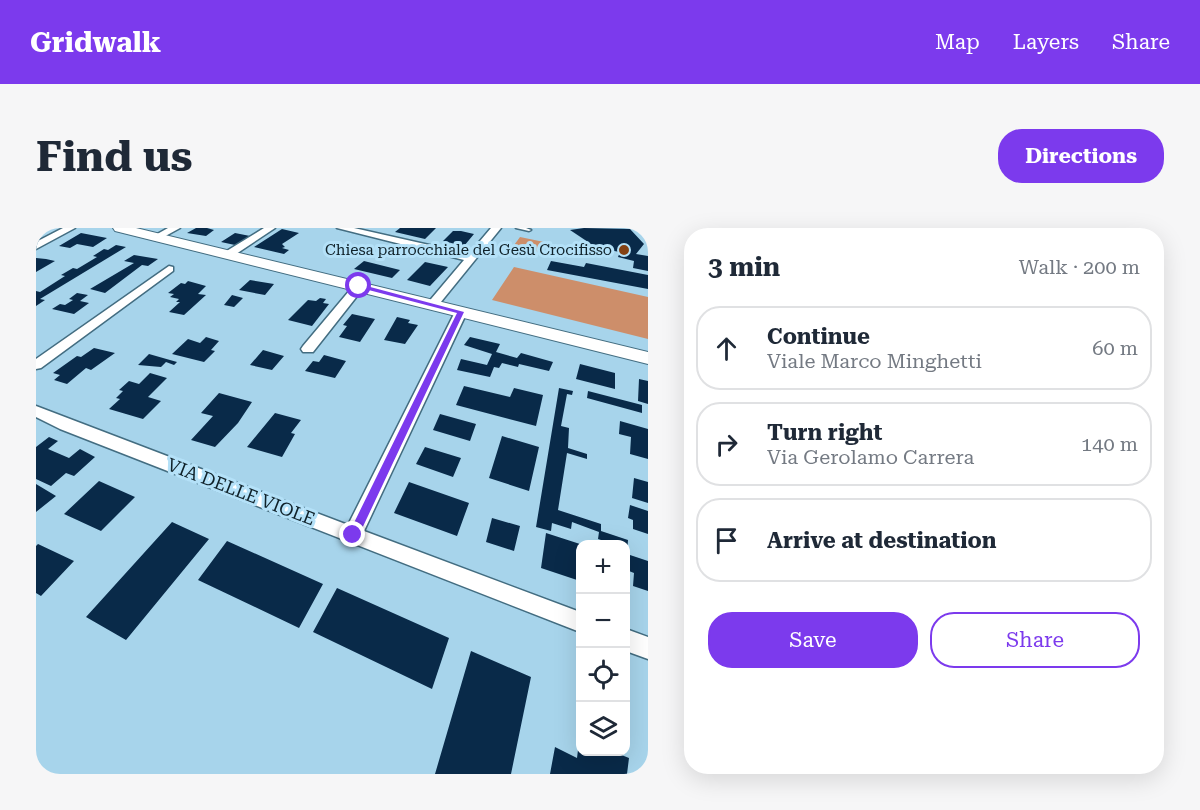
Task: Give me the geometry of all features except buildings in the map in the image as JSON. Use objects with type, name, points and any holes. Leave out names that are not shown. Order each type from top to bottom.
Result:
[{"type":"street","points":[[36,246],[70,228]]},
{"type":"street","points":[[120,228],[648,358]]},
{"type":"street","points":[[157,237],[175,228]]},
{"type":"street","points":[[228,254],[270,228]]},
{"type":"street","points":[[342,228],[471,258]]},
{"type":"street","points":[[432,305],[496,228]]},
{"type":"street","points":[[36,365],[170,269]]},
{"type":"street","points":[[308,349],[359,286]]},
{"type":"street","points":[[353,535],[461,312]]},
{"type":"street","name":"VIA DELLE VIOLE","points":[[36,411],[576,620]]},
{"type":"street","points":[[630,641],[648,648]]},
{"type":"lane","points":[[518,228],[529,230]]},
{"type":"shaded area","points":[[520,237],[544,242],[534,258],[509,252]]},
{"type":"shaded area","points":[[514,267],[648,297],[648,339],[492,300]]},
{"type":"place","name":"Chiesa parrocchiale del Gesù Crocifisso","points":[[624,250]]},
{"type":"route","points":[[353,535],[461,312],[359,286]]}]
